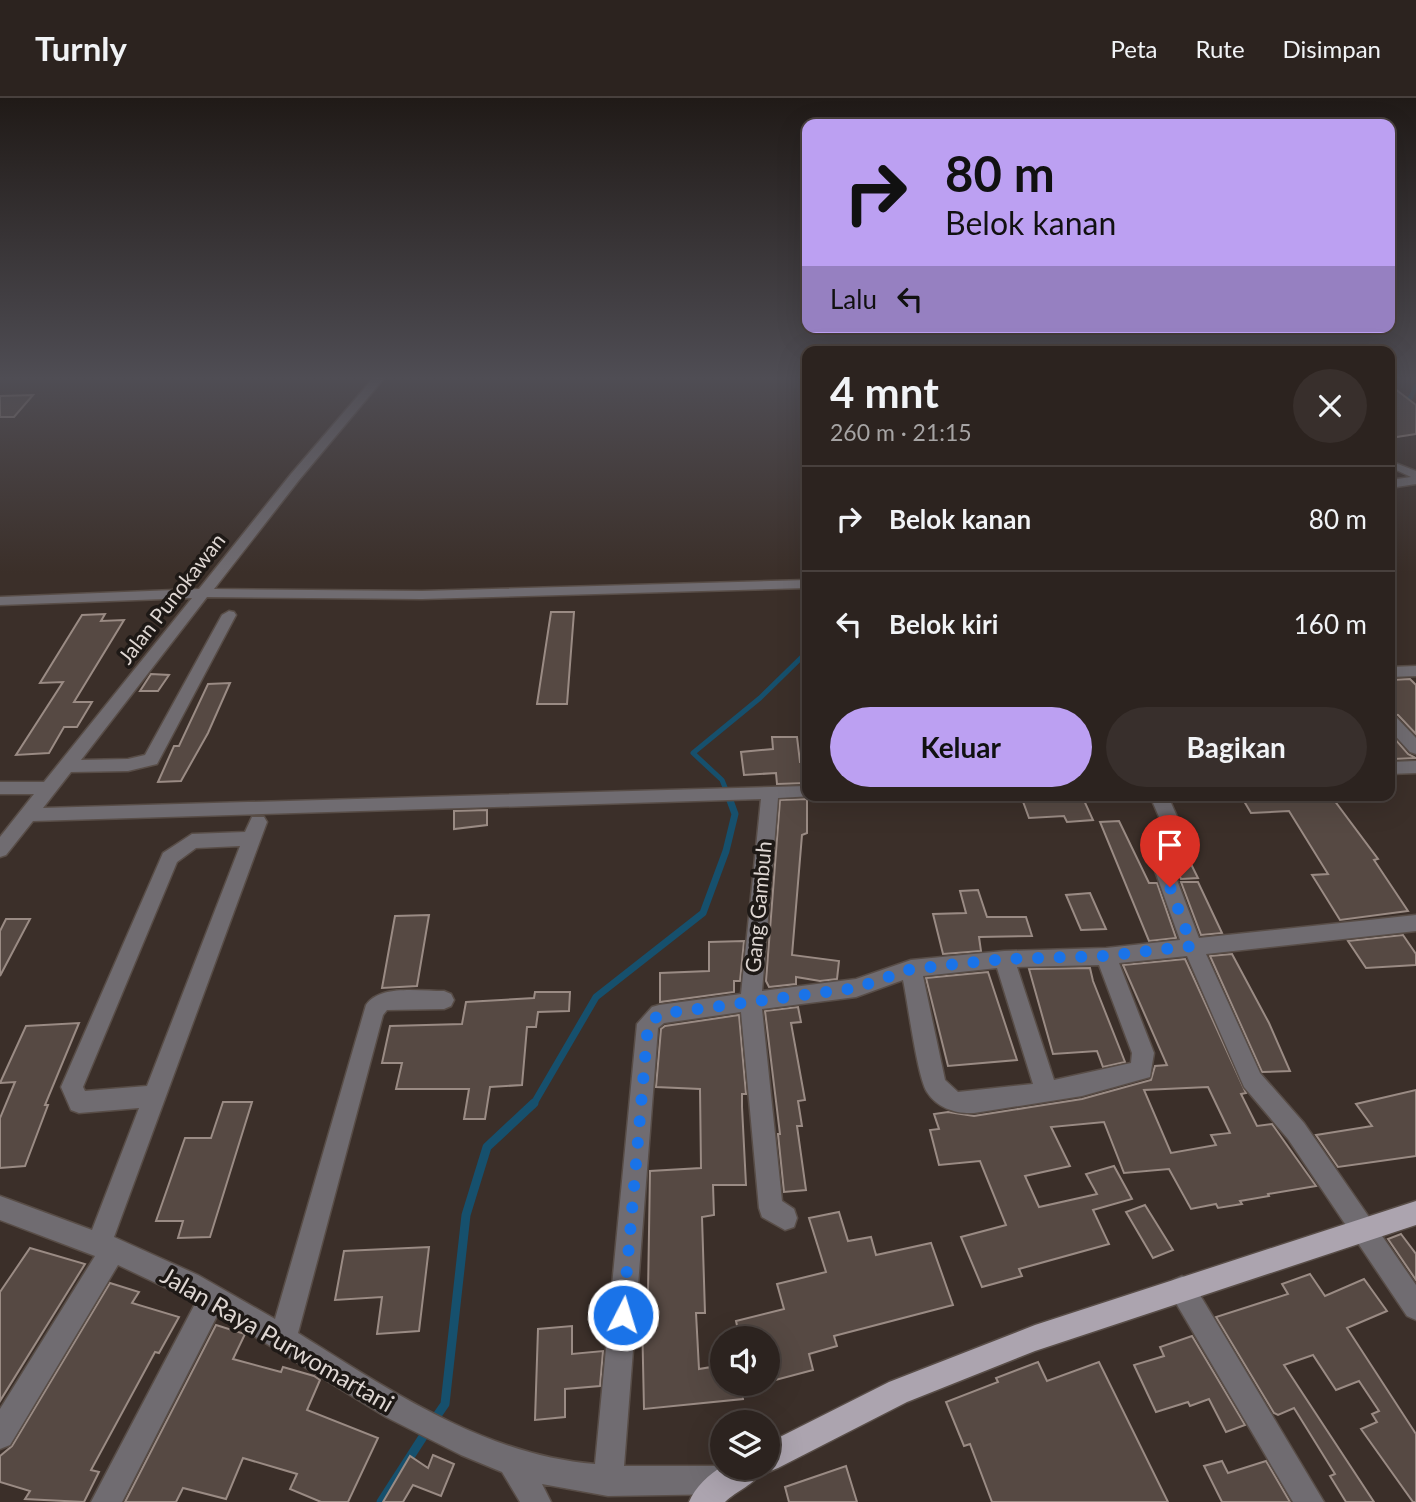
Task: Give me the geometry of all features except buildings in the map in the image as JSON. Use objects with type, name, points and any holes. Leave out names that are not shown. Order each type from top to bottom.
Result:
[{"type":"main road","points":[[780,1452],[911,1387],[1035,1338],[1416,1213]]},
{"type":"main road","points":[[704,1502],[730,1480]]},
{"type":"street","name":"Jalan Punokawan","points":[[0,850],[203,593],[327,442]]},
{"type":"street","points":[[1395,466],[1416,477]]},
{"type":"street","points":[[1395,483],[1416,477]]},
{"type":"street","points":[[0,601],[203,593],[422,595],[802,584]]},
{"type":"street","points":[[67,766],[128,765],[151,760],[229,615]]},
{"type":"street","points":[[1395,672],[1416,671]]},
{"type":"street","points":[[1395,725],[1412,740]]},
{"type":"street","points":[[1395,768],[1416,767]]},
{"type":"street","points":[[0,788],[49,788]]},
{"type":"street","name":"Gang Gambuh","points":[[770,792],[751,1003],[771,1208],[785,1218]]},
{"type":"street","points":[[27,815],[802,792]]},
{"type":"street","points":[[1161,801],[1173,828],[1156,840],[1155,846],[1192,946],[1252,1080],[1296,1131],[1416,1307]]},
{"type":"street","points":[[0,1435],[106,1247],[155,1096],[255,830],[192,841],[170,858],[72,1087],[79,1102],[155,1096]]},
{"type":"street","points":[[608,1482],[648,1024],[660,1014],[856,988],[911,969],[1004,959],[1105,956],[1416,923]]},
{"type":"street","points":[[911,969],[935,1085],[947,1098],[963,1103],[1046,1091],[1142,1070],[1143,1053],[1105,956]]},
{"type":"street","points":[[1004,959],[1046,1091]]},
{"type":"street","points":[[284,1339],[373,1012],[379,1003],[387,1001],[444,1000]]},
{"type":"street","name":"Jalan Raya Purwomartani","points":[[0,1208],[106,1247],[213,1297],[401,1413],[512,1462],[608,1482],[710,1476]]},
{"type":"street","points":[[1182,1289],[1309,1502]]},
{"type":"street","points":[[106,1502],[213,1297]]},
{"type":"street","points":[[512,1462],[536,1502]]},
{"type":"waterway","points":[[729,797],[722,780],[693,753],[760,698],[802,657]]},
{"type":"waterway","points":[[533,1105],[596,997],[703,913],[726,851],[735,814],[728,795]]},
{"type":"waterway","points":[[434,1420],[445,1404],[466,1215],[487,1147],[534,1103]]},
{"type":"waterway","points":[[381,1502],[428,1429]]},
{"type":"route","points":[[623,1315],[645,1045],[648,1024],[660,1014],[856,988],[911,969],[1004,959],[1105,956],[1192,946],[1170,887]]}]
